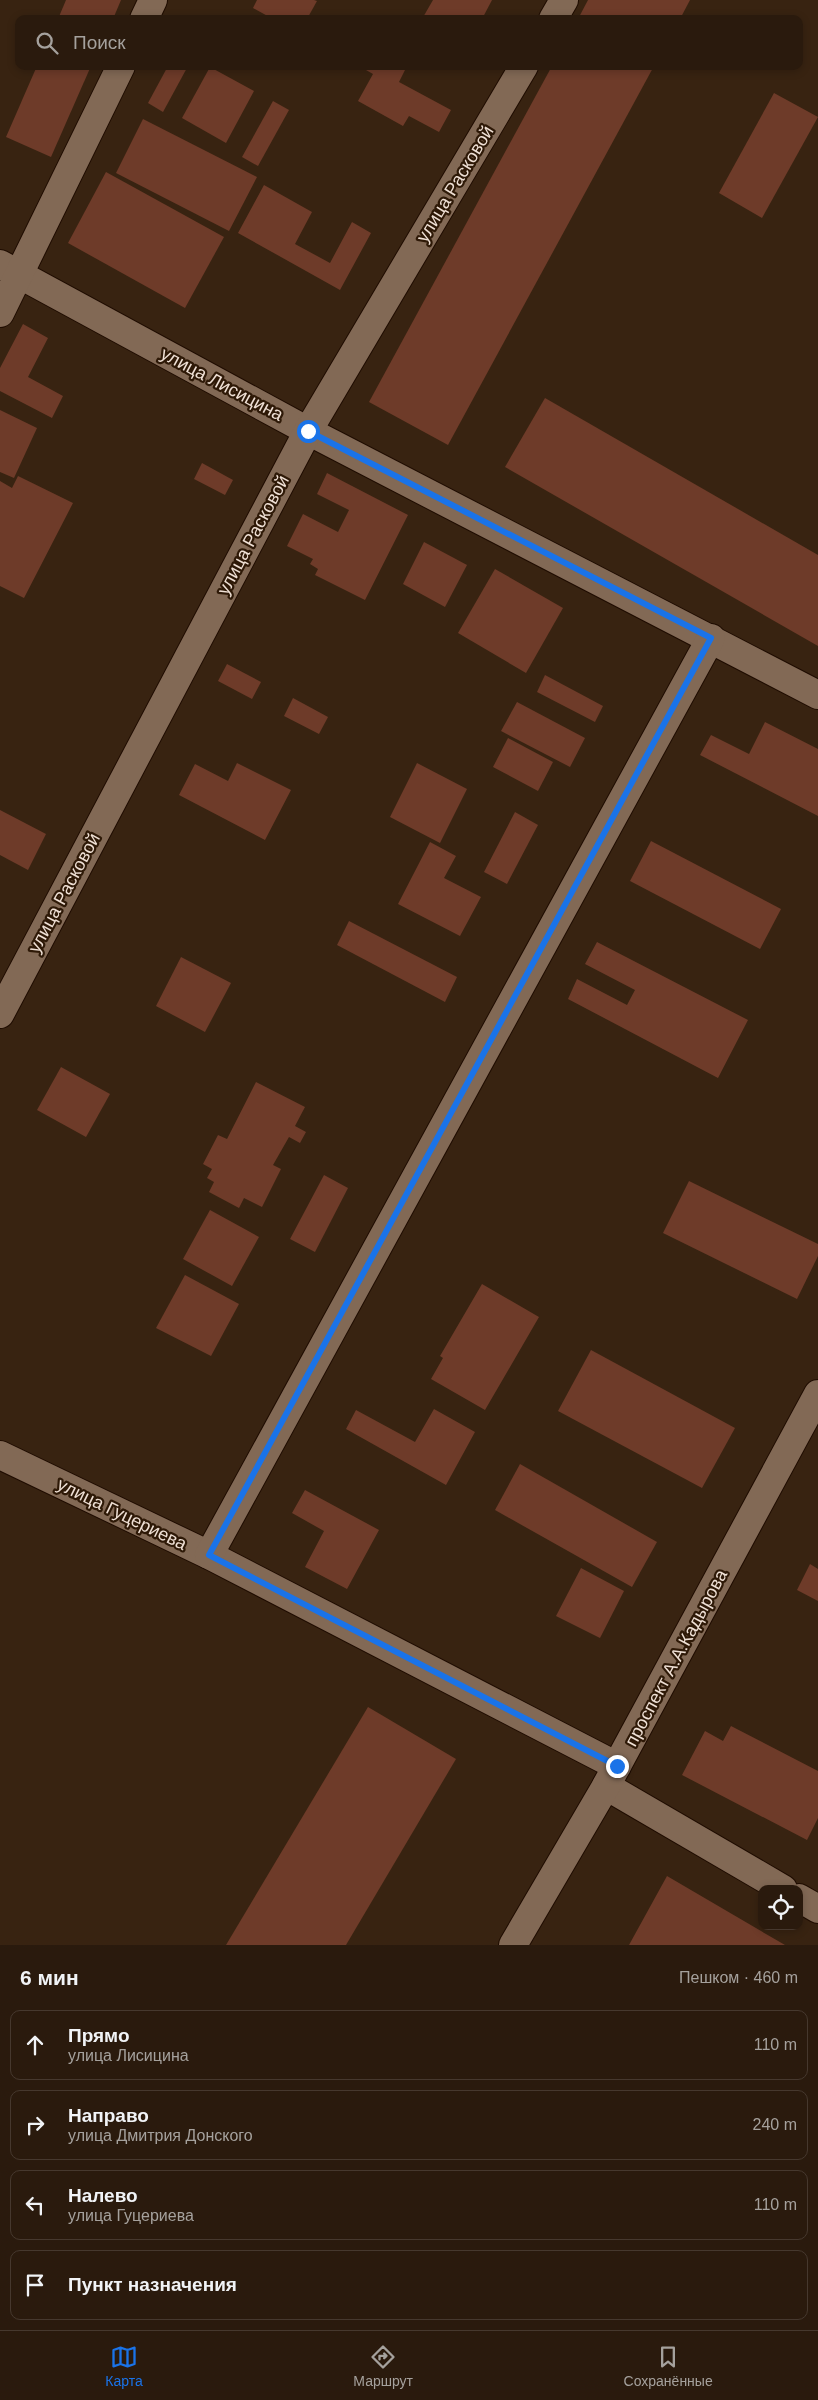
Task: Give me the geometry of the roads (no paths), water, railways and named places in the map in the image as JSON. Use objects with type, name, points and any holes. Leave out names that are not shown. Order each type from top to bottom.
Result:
[{"type":"street","points":[[146,15],[153,0]]},
{"type":"street","points":[[555,15],[564,0]]},
{"type":"street","points":[[0,313],[10,269],[119,70]]},
{"type":"street","name":"улица Расковой","points":[[0,1014],[308,431],[522,70]]},
{"type":"street","name":"улица Лисицина","points":[[10,269],[308,431],[818,695]]},
{"type":"street","points":[[209,1555],[711,638]]},
{"type":"street","name":"проспект А.А.Кадырова","points":[[513,1945],[612,1776],[818,1394]]},
{"type":"street","name":"улица Гуцериева","points":[[0,1455],[209,1555],[612,1776],[777,1885]]},
{"type":"street","points":[[803,1900],[818,1909]]}]
